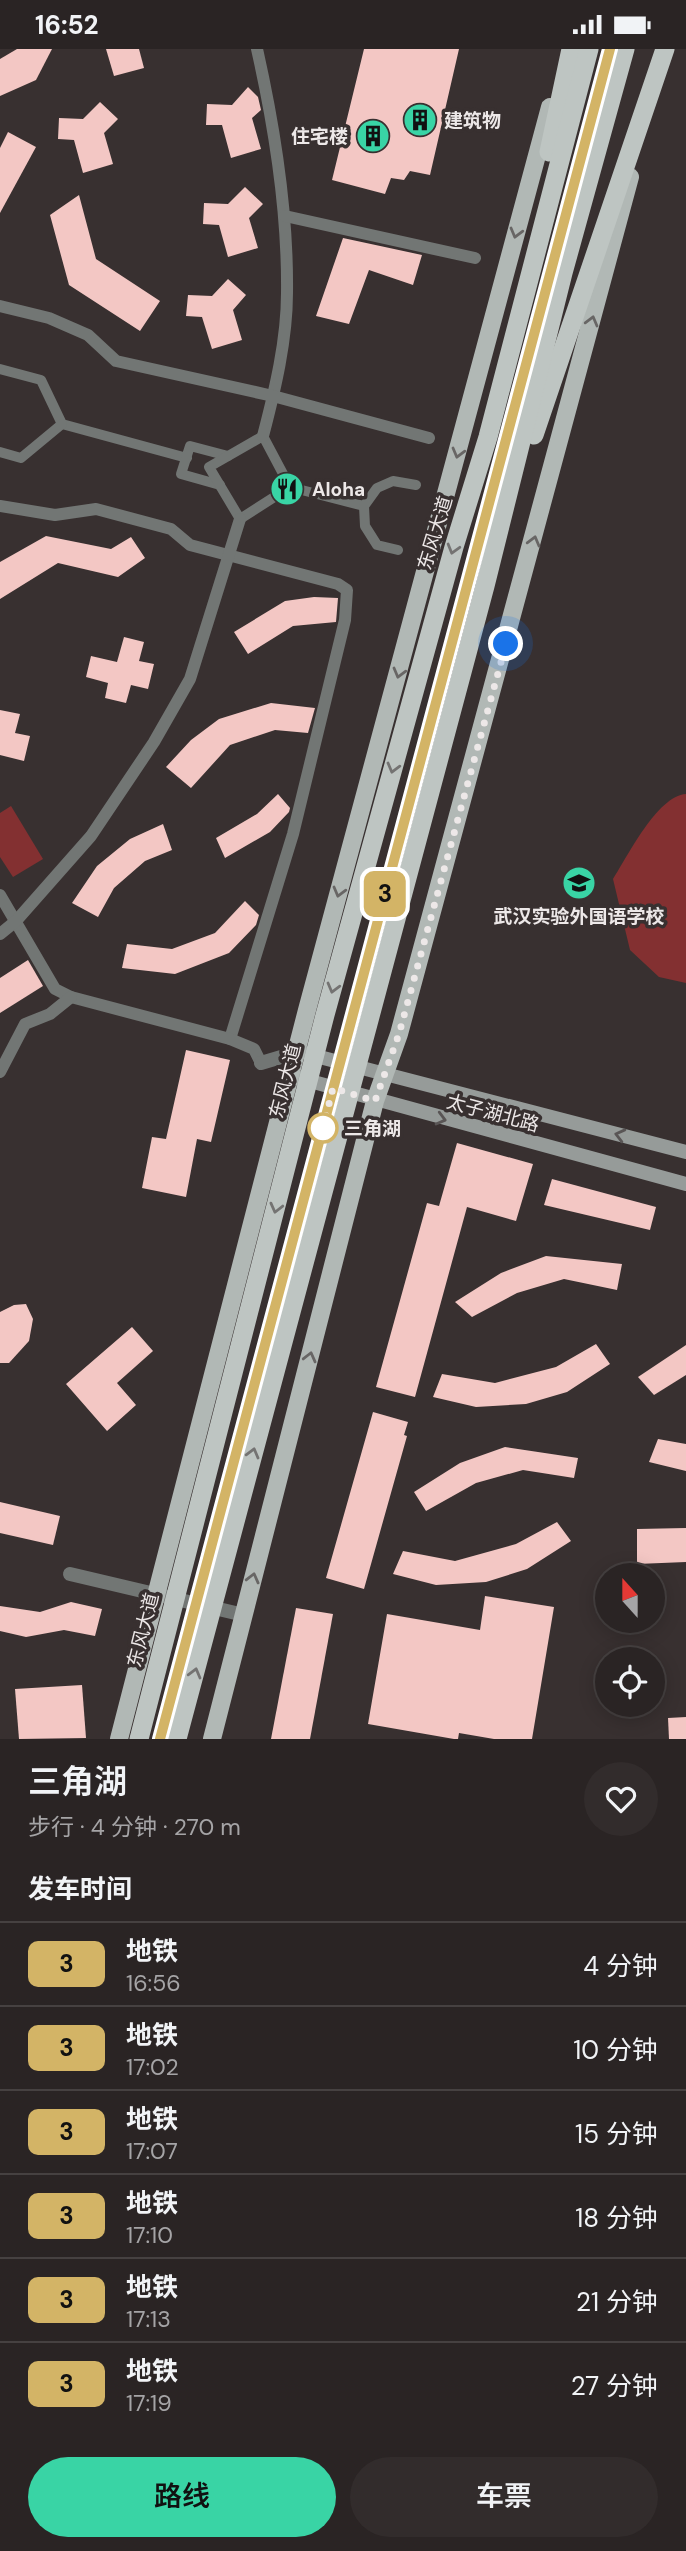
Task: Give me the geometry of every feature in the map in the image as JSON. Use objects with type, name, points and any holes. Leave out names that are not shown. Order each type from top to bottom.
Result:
[{"type":"highway","points":[[488,437],[571,49]]},
{"type":"highway","points":[[488,437],[589,49]]},
{"type":"highway","points":[[177,1739],[485,586],[563,273],[625,49]]},
{"type":"highway","points":[[485,586],[664,49]]},
{"type":"highway","name":"东风大道","points":[[139,1739],[326,1015],[454,547],[488,437]]},
{"type":"main road","points":[[119,1739],[291,1076],[565,49]]},
{"type":"main road","points":[[212,1739],[375,1101],[399,1034],[429,927],[664,49]]},
{"type":"main road","name":"太子湖北路","points":[[298,1052],[686,1152]]},
{"type":"main road","name":"太子湖北路","points":[[291,1076],[686,1184]]},
{"type":"street","points":[[257,49],[285,215],[287,295],[273,396],[263,436],[290,487]]},
{"type":"street","points":[[285,215],[475,258]]},
{"type":"street","points":[[0,306],[48,318],[88,335],[117,361],[273,396],[429,438]]},
{"type":"street","points":[[0,369],[41,380],[62,424],[187,458]]},
{"type":"street","points":[[0,452],[21,458],[62,424]]},
{"type":"street","points":[[240,519],[209,467],[263,436]]},
{"type":"street","points":[[220,485],[181,474],[190,446],[228,456]]},
{"type":"street","points":[[398,550],[377,545],[365,526],[363,506],[377,488],[393,481],[416,485]]},
{"type":"street","points":[[0,934],[16,921],[91,836],[155,742],[190,679],[231,556],[240,519],[290,487],[363,506]]},
{"type":"street","points":[[0,506],[55,515],[96,509],[171,529],[191,545],[338,584],[347,590],[349,600],[293,834],[230,1039]]},
{"type":"street","points":[[0,895],[55,989],[71,997],[230,1039],[254,1049],[261,1063],[298,1052]]},
{"type":"street","points":[[0,1072],[25,1024],[50,1014],[71,997]]},
{"type":"street","points":[[70,1574],[244,1615]]},
{"type":"shaded area","points":[[686,794],[686,983],[659,977],[630,950],[613,879],[654,816],[675,797]]},
{"type":"shaded area","points":[[11,806],[43,859],[13,877],[0,857],[0,813]]},
{"type":"building","points":[[17,49],[52,49],[36,80],[0,96],[0,59]]},
{"type":"building","points":[[106,49],[139,49],[144,68],[114,76]]},
{"type":"building","name":"建筑物","points":[[364,49],[459,49],[430,175],[410,171],[404,180],[391,178],[385,194],[332,180]]},
{"type":"building","points":[[248,87],[258,97],[261,110],[252,118],[261,149],[231,158],[222,125],[206,125],[207,104],[232,105]]},
{"type":"building","points":[[100,102],[118,119],[104,133],[113,164],[83,173],[74,140],[58,139],[59,118],[83,119]]},
{"type":"building","points":[[8,132],[36,147],[0,213],[0,148]]},
{"type":"building","points":[[245,187],[263,204],[249,218],[258,248],[228,257],[219,225],[203,224],[204,203],[228,204]]},
{"type":"building","points":[[79,195],[96,259],[160,301],[140,331],[69,285],[50,215]]},
{"type":"building","points":[[343,238],[422,255],[413,285],[369,270],[349,324],[316,316]]},
{"type":"building","points":[[228,279],[246,295],[233,310],[242,340],[212,349],[202,317],[186,316],[188,295],[212,296]]},
{"type":"building","points":[[46,536],[111,549],[131,537],[145,558],[118,577],[58,563],[0,599],[0,562]]},
{"type":"building","points":[[314,597],[338,598],[336,622],[293,626],[248,654],[234,632],[285,601]]},
{"type":"building","points":[[124,637],[144,642],[139,661],[154,664],[148,689],[131,685],[126,703],[105,698],[108,683],[86,677],[91,656],[117,662]]},
{"type":"building","points":[[271,703],[315,708],[308,733],[275,730],[230,745],[191,788],[166,767],[191,740],[219,719]]},
{"type":"building","points":[[0,710],[20,714],[15,733],[30,736],[24,761],[0,755]]},
{"type":"building","points":[[278,794],[290,808],[289,812],[270,832],[225,858],[216,838],[257,814]]},
{"type":"building","points":[[163,824],[172,850],[145,861],[114,888],[98,917],[72,903],[97,866],[130,839]]},
{"type":"building","points":[[245,901],[259,915],[256,925],[229,953],[175,974],[122,968],[127,944],[172,949],[215,933]]},
{"type":"building","points":[[28,960],[43,986],[0,1013],[0,978]]},
{"type":"building","points":[[186,1050],[230,1060],[211,1142],[197,1139],[186,1197],[142,1188],[152,1137],[166,1139]]},
{"type":"building","points":[[457,1143],[533,1164],[516,1221],[467,1207],[415,1397],[376,1387],[427,1203],[439,1206]]},
{"type":"building","points":[[552,1179],[656,1207],[650,1230],[544,1205]]},
{"type":"building","points":[[546,1256],[622,1264],[617,1290],[564,1279],[517,1293],[472,1317],[455,1302],[501,1273]]},
{"type":"building","points":[[26,1304],[33,1319],[29,1341],[9,1363],[0,1363],[0,1312],[14,1305]]},
{"type":"building","points":[[132,1327],[153,1351],[117,1383],[136,1405],[107,1431],[66,1384]]},
{"type":"building","points":[[596,1344],[610,1364],[567,1392],[526,1404],[476,1407],[433,1397],[442,1374],[495,1383],[556,1367]]},
{"type":"building","points":[[686,1345],[686,1375],[654,1395],[638,1377]]},
{"type":"building","points":[[373,1412],[408,1422],[404,1435],[407,1436],[364,1589],[326,1578]]},
{"type":"building","points":[[658,1439],[686,1444],[686,1471],[649,1462]]},
{"type":"building","points":[[505,1447],[578,1458],[574,1478],[523,1470],[476,1483],[426,1511],[414,1492],[460,1463]]},
{"type":"building","points":[[0,1502],[60,1516],[53,1545],[0,1533]]},
{"type":"building","points":[[557,1522],[571,1541],[527,1569],[486,1582],[436,1585],[393,1574],[403,1551],[455,1561],[516,1544]]},
{"type":"building","points":[[686,1528],[686,1562],[637,1563],[637,1529]]},
{"type":"building","points":[[485,1596],[554,1607],[532,1739],[494,1739],[459,1733],[458,1739],[454,1739],[368,1724],[387,1614],[480,1630]]},
{"type":"building","points":[[71,1602],[102,1609],[95,1636],[64,1630],[26,1637],[0,1631],[0,1606],[40,1612]]},
{"type":"building","points":[[296,1608],[333,1614],[310,1739],[271,1739]]},
{"type":"building","points":[[82,1685],[86,1738],[19,1739],[15,1689]]},
{"type":"building","points":[[686,1717],[686,1739],[669,1739],[668,1718]]},
{"type":"metro line","name":"3","points":[[160,1739],[610,49]]},
{"type":"place","name":"建筑物","points":[[420,120]]},
{"type":"place","name":"住宅楼","points":[[373,136]]},
{"type":"place","name":"Aloha","points":[[287,489]]},
{"type":"place","name":"武汉实验外国语学校","points":[[579,883]]},
{"type":"place","name":"三角湖","points":[[323,1128]]},
{"type":"route","points":[[323,1128],[333,1088],[375,1101],[399,1034],[506,644]]}]
